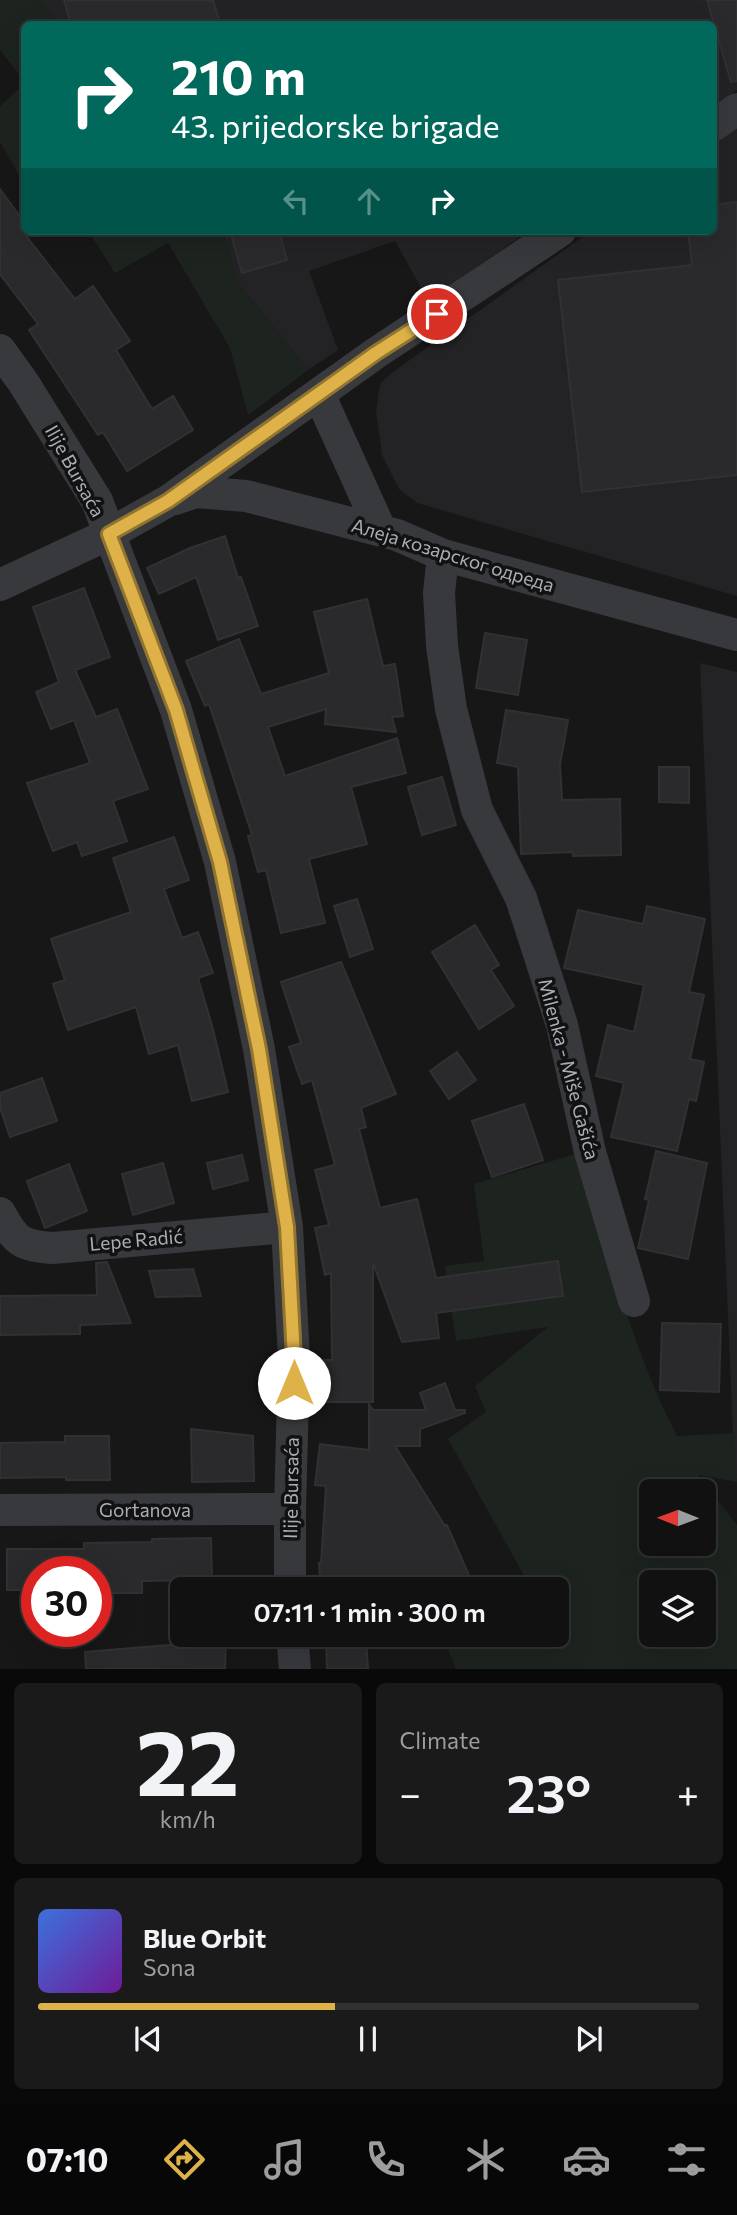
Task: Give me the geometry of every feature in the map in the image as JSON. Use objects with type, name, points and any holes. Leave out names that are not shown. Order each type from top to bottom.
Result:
[{"type":"street","points":[[717,123],[737,109]]},
{"type":"street","points":[[0,585],[109,534],[168,501],[376,353],[554,235]]},
{"type":"street","name":"Ilije Bursaća","points":[[0,350],[23,382],[97,502],[176,710],[220,862],[259,1049],[287,1227],[294,1358],[290,1577]]},
{"type":"street","points":[[319,394],[381,531]]},
{"type":"street","name":"Алеја козарског одреда","points":[[168,501],[196,492],[246,496],[397,535],[443,555],[737,635]]},
{"type":"street","name":"Milenka - Miše Gašića","points":[[443,555],[439,593],[442,646],[451,709],[477,810],[521,898],[562,1025],[590,1152],[634,1301]]},
{"type":"street","name":"Lepe Radić","points":[[0,1213],[10,1232],[31,1247],[53,1248],[287,1227]]},
{"type":"street","name":"Gortanova","points":[[0,1510],[290,1509]]},
{"type":"street","points":[[293,1647],[295,1669]]},
{"type":"shaded area","points":[[0,0],[39,0],[56,21],[21,21],[21,77],[0,50]]},
{"type":"shaded area","points":[[39,0],[737,0],[737,90],[717,103],[717,21],[56,21]]},
{"type":"shaded area","points":[[21,87],[21,179],[0,142],[0,106]]},
{"type":"shaded area","points":[[737,127],[737,596],[417,503],[399,489],[382,455],[376,411],[380,384],[585,235],[717,235],[717,141]]},
{"type":"shaded area","points":[[91,235],[224,235],[237,282],[308,370],[248,415],[230,348],[168,243],[115,273]]},
{"type":"shaded area","points":[[224,235],[523,235],[428,300],[395,241],[309,271],[338,350],[308,370],[237,282]]},
{"type":"shaded area","points":[[700,663],[737,672],[737,1479],[735,1479]]},
{"type":"shaded area","points":[[579,1153],[633,1333],[677,1436],[733,1433],[737,1482],[698,1475],[701,1479],[639,1479],[639,1556],[716,1556],[716,1498],[737,1525],[737,1669],[456,1669],[447,1647],[569,1647],[569,1577],[525,1577],[448,1439],[486,1412],[475,1386],[548,1327],[456,1341],[445,1266],[484,1261],[474,1184]]},
{"type":"building","points":[[64,0],[213,0],[219,21],[70,21]]},
{"type":"building","points":[[707,0],[737,0],[737,81],[731,82],[717,34],[717,21],[713,21]]},
{"type":"building","points":[[0,189],[21,218],[21,235],[30,235],[27,237],[75,299],[93,286],[130,341],[116,350],[152,409],[173,396],[193,430],[127,471],[103,432],[98,435],[29,330],[38,324],[0,274]]},
{"type":"building","points":[[737,202],[737,475],[582,492],[558,280],[692,265],[688,235],[717,235],[717,205]]},
{"type":"building","points":[[231,235],[280,235],[287,260],[242,273]]},
{"type":"building","points":[[225,536],[238,578],[241,577],[258,626],[218,640],[196,577],[159,594],[147,568],[190,548]]},
{"type":"building","points":[[84,588],[110,657],[75,670],[96,717],[117,709],[148,789],[113,801],[127,841],[82,856],[77,842],[53,851],[27,783],[90,763],[74,720],[51,729],[36,692],[59,682],[33,607]]},
{"type":"building","points":[[367,599],[383,666],[395,664],[403,716],[392,717],[396,732],[325,724],[326,709],[268,727],[285,776],[397,738],[406,773],[351,787],[367,844],[309,859],[325,923],[281,933],[266,870],[258,872],[248,836],[252,835],[209,704],[205,706],[186,661],[239,639],[261,694],[329,673],[314,612]]},
{"type":"building","points":[[485,633],[527,640],[518,695],[476,688]]},
{"type":"building","points":[[506,710],[568,720],[560,765],[562,800],[620,799],[621,855],[573,856],[573,852],[521,854],[518,767],[497,763]]},
{"type":"building","points":[[659,767],[689,767],[689,803],[659,802]]},
{"type":"building","points":[[442,777],[456,825],[422,835],[408,787]]},
{"type":"building","points":[[174,837],[189,880],[164,889],[182,938],[198,932],[213,973],[198,978],[228,1092],[192,1101],[178,1045],[149,1054],[136,1007],[68,1030],[53,984],[65,980],[51,939],[131,912],[113,858]]},
{"type":"building","points":[[357,899],[373,949],[350,957],[334,906]]},
{"type":"building","points":[[647,906],[705,919],[689,992],[704,995],[690,1059],[704,1062],[696,1101],[689,1099],[677,1151],[611,1137],[624,1083],[596,1076],[608,1025],[634,1032],[644,985],[564,968],[578,910],[643,924]]},
{"type":"building","points":[[475,925],[499,965],[491,970],[514,1006],[479,1029],[432,952]]},
{"type":"building","points":[[341,962],[396,1094],[361,1108],[366,1127],[359,1129],[380,1208],[417,1199],[436,1278],[558,1261],[563,1296],[436,1313],[439,1338],[402,1342],[373,1263],[373,1402],[319,1402],[320,1360],[332,1360],[331,1273],[325,1275],[315,1228],[329,1225],[315,1170],[335,1165],[312,1080],[302,1084],[289,1047],[301,1043],[281,982]]},
{"type":"building","points":[[457,1052],[476,1080],[449,1099],[430,1071]]},
{"type":"building","points":[[42,1078],[57,1121],[10,1137],[0,1108],[0,1093]]},
{"type":"building","points":[[524,1104],[543,1160],[492,1177],[472,1121]]},
{"type":"building","points":[[656,1151],[707,1163],[688,1259],[638,1248]]},
{"type":"building","points":[[242,1155],[248,1180],[213,1189],[207,1163]]},
{"type":"building","points":[[163,1163],[174,1203],[133,1215],[122,1174]]},
{"type":"building","points":[[69,1164],[87,1211],[45,1228],[27,1181]]},
{"type":"building","points":[[107,1262],[131,1323],[80,1325],[80,1334],[0,1335],[0,1296],[97,1295],[96,1263]]},
{"type":"building","points":[[193,1269],[201,1296],[156,1297],[149,1271]]},
{"type":"building","points":[[662,1323],[721,1324],[719,1392],[660,1390]]},
{"type":"building","points":[[445,1383],[455,1410],[465,1410],[465,1413],[420,1429],[420,1446],[395,1446],[445,1526],[447,1525],[470,1577],[320,1577],[326,1486],[315,1485],[320,1444],[369,1450],[369,1404],[373,1410],[426,1410],[420,1393]]},
{"type":"building","points":[[191,1429],[253,1436],[254,1481],[192,1482]]},
{"type":"building","points":[[65,1436],[109,1436],[110,1480],[66,1480],[66,1477],[0,1478],[0,1443],[65,1442]]},
{"type":"building","points":[[211,1538],[212,1577],[170,1577],[170,1581],[142,1581],[142,1593],[112,1593],[112,1556],[21,1556],[21,1590],[7,1590],[7,1549],[84,1549],[84,1543],[152,1542],[152,1539]]},
{"type":"building","points":[[170,1645],[226,1647],[225,1669],[86,1669],[85,1652]]},
{"type":"building","points":[[326,1647],[367,1647],[368,1669],[327,1669]]},
{"type":"route","points":[[294,1383],[287,1227],[259,1049],[220,862],[176,710],[109,534],[168,501],[376,353],[437,314]]}]
